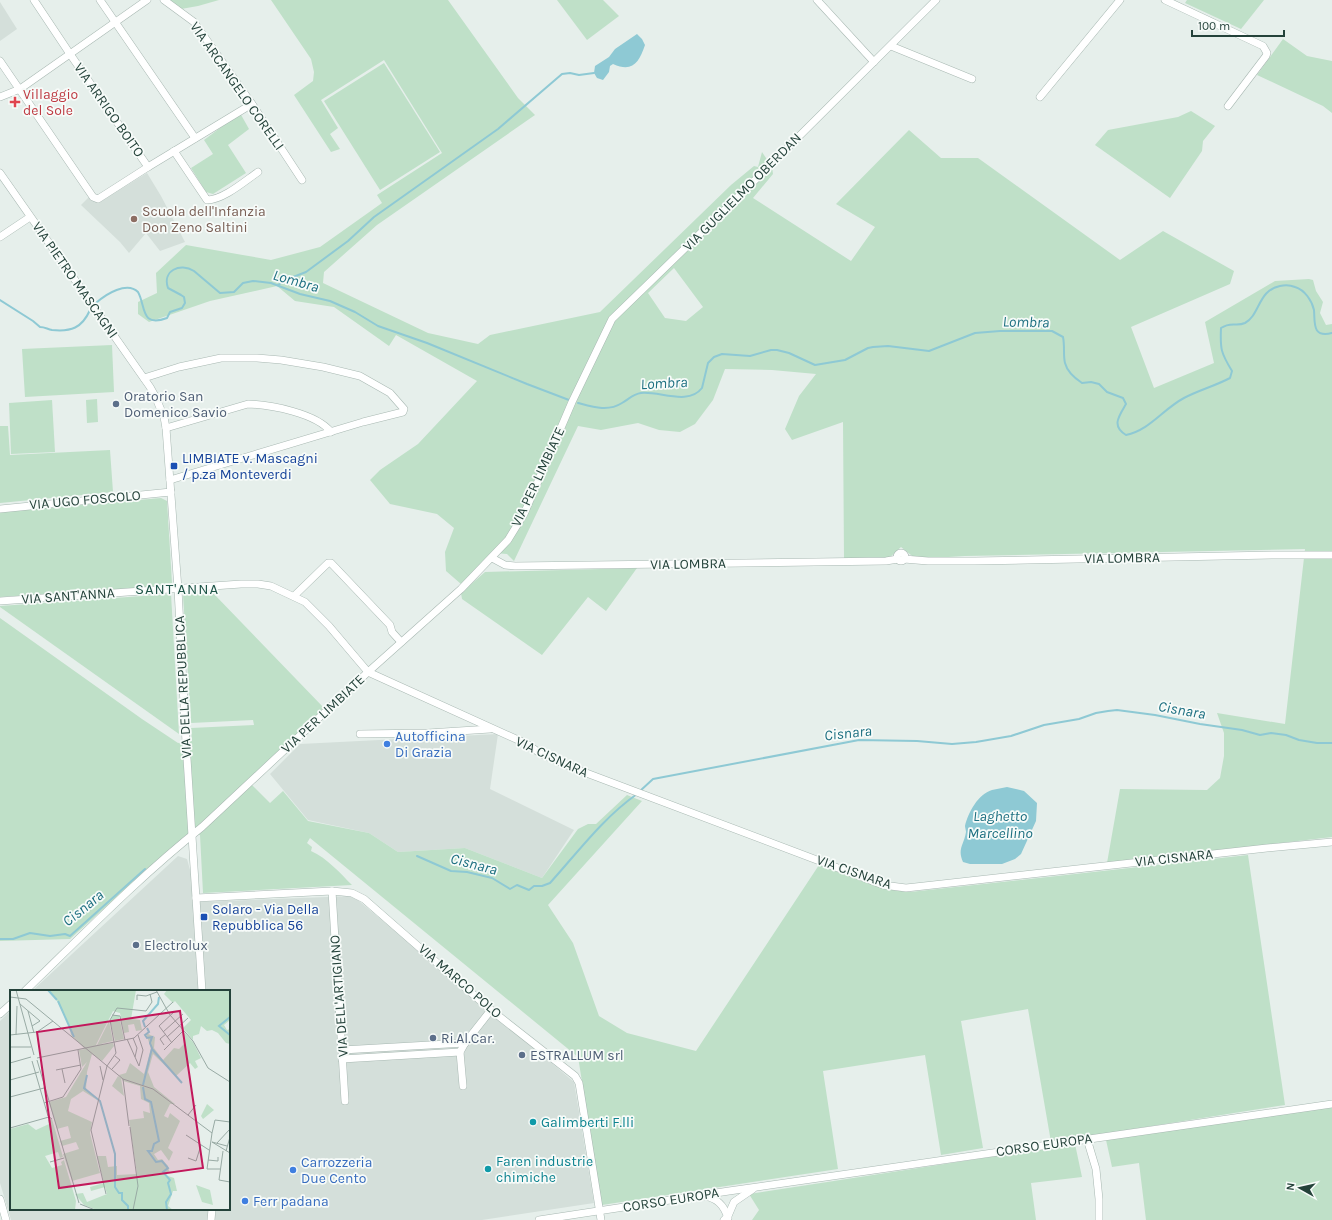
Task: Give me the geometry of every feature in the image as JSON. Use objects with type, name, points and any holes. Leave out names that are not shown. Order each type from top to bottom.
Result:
[{"type":"street","name":"VIA ARRIGO BOITO","points":[[34,0],[148,167]]},
{"type":"street","points":[[100,0],[195,138]]},
{"type":"street","points":[[0,97],[20,89],[147,0]]},
{"type":"street","name":"VIA ARCANGELO CORELLI","points":[[164,0],[194,22],[252,104],[302,180]]},
{"type":"street","points":[[817,0],[874,62]]},
{"type":"street","name":"VIA GUGLIELMO OBERDAN","points":[[572,402],[612,319],[891,46],[936,0]]},
{"type":"street","points":[[1040,97],[1120,0]]},
{"type":"street","points":[[1165,0],[1262,46],[1265,49],[1267,53],[1266,56],[1228,106]]},
{"type":"street","points":[[891,46],[972,79]]},
{"type":"street","points":[[0,61],[94,197],[98,199],[252,104]]},
{"type":"street","points":[[174,151],[207,200],[220,197],[258,172]]},
{"type":"street","name":"VIA PIETRO MASCAGNI","points":[[0,173],[150,387]]},
{"type":"street","points":[[0,237],[30,217]]},
{"type":"street","points":[[144,378],[180,367],[220,358],[257,358],[281,360],[323,367],[360,376],[390,393],[404,409],[403,412],[363,422],[170,480]]},
{"type":"street","name":"VIA DELLA REPUBBLICA","points":[[150,387],[164,416],[166,428],[178,590],[202,990]]},
{"type":"street","name":"VIA PER LIMBIATE","points":[[26,990],[105,913],[192,835],[401,642],[462,589],[492,558],[508,540],[524,514],[572,402]]},
{"type":"street","points":[[166,428],[248,404],[255,404],[270,406],[314,419],[326,426],[331,432]]},
{"type":"street","name":"VIA UGO FOSCOLO","points":[[0,509],[171,492]]},
{"type":"street","name":"VIA LOMBRA","points":[[492,558],[505,565],[515,566],[886,561],[901,558],[912,560],[975,561],[1332,555]]},
{"type":"street","points":[[294,596],[328,563],[331,563],[390,626],[392,632],[401,642]]},
{"type":"street","name":"VIA SANT'ANNA","points":[[0,601],[178,590],[241,584],[271,586],[305,602],[315,611],[368,672],[473,721]]},
{"type":"street","name":"VIA CISNARA","points":[[473,721],[526,744],[541,754],[630,790],[881,884],[906,888],[1332,842]]},
{"type":"street","points":[[360,734],[428,733],[492,729]]},
{"type":"street","name":"VIA MARCO POLO","points":[[196,898],[332,891],[352,893],[364,899],[491,1010],[575,1076],[579,1083],[601,1220]]},
{"type":"street","name":"VIA DELL'ARTIGIANO","points":[[332,891],[345,1101]]},
{"type":"street","points":[[0,1014],[10,1005]]},
{"type":"street","points":[[463,1086],[460,1052],[465,1043],[491,1010]]},
{"type":"street","points":[[342,1050],[465,1043]]},
{"type":"street","points":[[342,1059],[460,1052]]},
{"type":"street","name":"CORSO EUROPA","points":[[539,1220],[698,1195],[1332,1104]]},
{"type":"street","points":[[1087,1139],[1096,1169],[1100,1199],[1099,1220]]},
{"type":"street","name":"CORSO EUROPA","points":[[727,1219],[734,1202],[756,1187]]},
{"type":"street","points":[[698,1195],[711,1197],[717,1200],[724,1208],[727,1219]]},
{"type":"street","points":[[0,1199],[6,1220]]},
{"type":"street","points":[[211,1220],[212,1210]]},
{"type":"street","points":[[212,1210],[214,1220]]},
{"type":"shaded area","points":[[0,2],[17,29],[0,41]]},
{"type":"shaded area","name":"Scuola dell'Infanzia Don Zeno Saltini","points":[[147,173],[185,242],[160,251],[146,233],[129,253],[120,242],[81,205],[89,197],[92,201],[100,202]]},
{"type":"shaded area","points":[[498,734],[490,789],[574,830],[542,878],[465,848],[398,852],[369,833],[308,820],[270,774],[300,744]]},
{"type":"shaded area","points":[[178,856],[187,859],[199,902],[353,896],[574,1082],[594,1203],[482,1220],[11,1220],[0,1183],[0,1021],[10,1011],[10,1210],[230,1210],[230,990],[33,990]]},
{"type":"green space","points":[[170,0],[219,0],[181,9]]},
{"type":"green space","points":[[271,0],[448,0],[518,98],[535,115],[377,225],[324,272],[323,283],[428,333],[478,344],[490,335],[600,312],[731,185],[754,166],[758,167],[762,152],[772,167],[773,174],[753,198],[851,261],[875,227],[836,204],[909,130],[941,158],[978,158],[1120,260],[1163,231],[1234,271],[1230,284],[1131,327],[1154,388],[1214,363],[1205,322],[1275,281],[1313,280],[1316,291],[1323,302],[1320,313],[1326,325],[1332,324],[1332,837],[1107,863],[1120,789],[1207,790],[1220,778],[1224,756],[1224,733],[1217,713],[1285,724],[1305,549],[965,556],[916,559],[901,547],[888,559],[844,559],[843,422],[792,440],[785,429],[799,396],[816,374],[772,370],[725,369],[713,400],[695,424],[680,432],[659,430],[638,423],[601,430],[578,426],[514,561],[507,554],[494,553],[461,584],[446,571],[445,552],[454,528],[437,514],[390,504],[370,480],[380,470],[418,444],[477,381],[396,335],[389,346],[334,307],[295,301],[277,286],[210,301],[149,322],[138,314],[138,302],[157,293],[156,273],[186,245],[271,260],[320,247],[382,203],[377,195],[442,153],[384,60],[321,100],[338,128],[330,134],[340,149],[331,152],[294,95],[313,81],[314,72],[311,59]],"holes":[[[674,268],[703,307],[686,321],[665,318],[648,293]]]},
{"type":"green space","points":[[557,0],[603,0],[619,16],[587,40]]},
{"type":"green space","points":[[1187,0],[1264,0],[1241,29],[1185,3]]},
{"type":"green space","points":[[1283,39],[1307,56],[1332,61],[1332,113],[1323,106],[1257,75]]},
{"type":"green space","points":[[384,63],[440,152],[380,190],[324,101]]},
{"type":"green space","points":[[1191,111],[1215,126],[1203,141],[1202,151],[1170,198],[1095,145],[1108,130],[1178,117]]},
{"type":"green space","points":[[240,113],[249,129],[228,145],[246,173],[213,194],[206,192],[191,168],[213,154],[204,140]]},
{"type":"green space","points":[[112,345],[114,392],[25,397],[22,349]]},
{"type":"green space","points":[[97,399],[98,422],[87,423],[86,400]]},
{"type":"green space","points":[[52,400],[55,452],[11,454],[9,403]]},
{"type":"green space","points":[[0,426],[8,426],[10,455],[110,450],[113,492],[0,503]]},
{"type":"green space","points":[[161,498],[167,501],[172,583],[168,586],[0,597],[0,512]]},
{"type":"green space","points":[[637,568],[606,611],[588,597],[542,655],[462,599],[461,593],[485,572]]},
{"type":"green space","points":[[213,593],[324,708],[249,782],[270,803],[283,791],[308,821],[369,833],[398,852],[465,848],[542,878],[578,829],[588,824],[596,824],[627,795],[642,801],[548,905],[573,943],[599,1016],[627,1033],[696,1051],[819,865],[884,889],[910,892],[1248,855],[1285,1105],[1051,1142],[1028,1009],[961,1021],[983,1148],[941,1155],[925,1055],[823,1071],[838,1169],[602,1205],[578,1057],[310,838],[307,843],[312,847],[311,851],[328,862],[352,885],[203,893],[200,835],[186,835],[70,939],[0,941],[0,618],[178,743],[192,741],[191,728],[254,725],[253,720],[191,723],[183,595]]},
{"type":"green space","points":[[171,594],[179,734],[0,607],[0,606]]},
{"type":"green space","points":[[1332,1107],[1332,1220],[1146,1220],[1139,1163],[1112,1167],[1106,1140]]},
{"type":"green space","points":[[1075,1144],[1082,1177],[1031,1183],[1036,1220],[752,1220],[759,1210],[749,1194]]},
{"type":"water","points":[[637,34],[645,45],[638,61],[626,67],[613,64],[610,66],[609,72],[603,80],[597,78],[594,73],[595,66],[609,57],[615,49]]},
{"type":"water","name":"Laghetto Marcellino","points":[[1007,787],[1024,791],[1037,803],[1036,821],[1021,854],[1015,859],[1002,864],[970,864],[963,862],[961,858],[961,850],[966,832],[965,826],[971,810],[982,795],[992,790]]},
{"type":"waterway","points":[[278,285],[288,279],[306,272],[348,241],[374,217],[498,129],[562,74],[570,73],[579,75],[594,73]]},
{"type":"waterway","name":"Lombra","points":[[96,303],[105,296],[117,290],[123,288],[133,289],[138,292],[145,314],[148,318],[152,320],[167,318],[170,312],[182,308],[185,303],[184,297],[168,288],[167,282],[170,273],[183,267],[194,271],[220,293],[234,292],[243,283],[253,281],[271,283],[300,294],[330,301],[355,312],[378,326],[427,343],[569,400]]},
{"type":"waterway","name":"Lombra","points":[[578,403],[606,408],[617,406],[641,393],[682,397],[689,396],[702,388],[708,363],[714,357],[722,354],[750,356],[771,350],[777,350],[789,353],[815,365],[845,360],[873,347],[888,346],[929,351],[975,333],[1000,331],[1052,331],[1063,337],[1065,363],[1075,377],[1082,383],[1091,382],[1099,384],[1107,392],[1123,398],[1126,404],[1119,417],[1118,424],[1121,432],[1126,435],[1142,429],[1184,398],[1230,378],[1232,371],[1222,351],[1221,328],[1228,325],[1245,323],[1254,314],[1263,297],[1273,288],[1288,285],[1299,288],[1308,296],[1310,300],[1314,310],[1315,324],[1318,331],[1326,334],[1332,333]]},
{"type":"waterway","name":"Lombra","points":[[0,300],[40,327],[52,330],[75,328],[83,321],[90,310]]},
{"type":"waterway","name":"Cisnara","points":[[640,791],[653,779],[859,740],[917,741],[952,744],[976,742],[1011,736],[1044,725],[1079,719],[1096,713],[1117,710],[1242,730],[1260,735],[1271,733],[1286,735],[1299,740],[1317,743],[1332,743]]},
{"type":"waterway","name":"Cisnara","points":[[417,856],[451,871],[467,872],[492,878],[510,889],[517,885],[529,890],[534,886],[542,886],[550,883],[602,825],[625,803],[637,794]]},
{"type":"waterway","name":"Cisnara","points":[[0,939],[13,939],[30,933],[50,936],[65,934],[70,936],[145,869]]},
{"type":"place","name":"Villaggio del Sole","points":[[15,102]]},
{"type":"place","name":"Scuola dell'Infanzia Don Zeno Saltini","points":[[134,219]]},
{"type":"place","name":"Oratorio San Domenico Savio","points":[[116,404]]},
{"type":"place","name":"LIMBIATE v. Mascagni / p.za Monteverdi","points":[[174,466]]},
{"type":"place","name":"Autofficina Di Grazia","points":[[387,744]]},
{"type":"place","name":"Solaro - Via Della Repubblica 56","points":[[204,917]]},
{"type":"place","name":"Electrolux","points":[[136,945]]},
{"type":"place","name":"Ri.Al.Car.","points":[[433,1038]]},
{"type":"place","name":"ESTRALLUM srl","points":[[522,1055]]},
{"type":"place","name":"Galimberti F.lli","points":[[533,1122]]},
{"type":"place","name":"Faren industrie chimiche","points":[[488,1169]]},
{"type":"place","name":"Carrozzeria Due Cento","points":[[293,1170]]},
{"type":"place","name":"Ferr padana","points":[[245,1201]]},
{"type":"district","name":"SANT'ANNA","points":[[177,589]]}]
